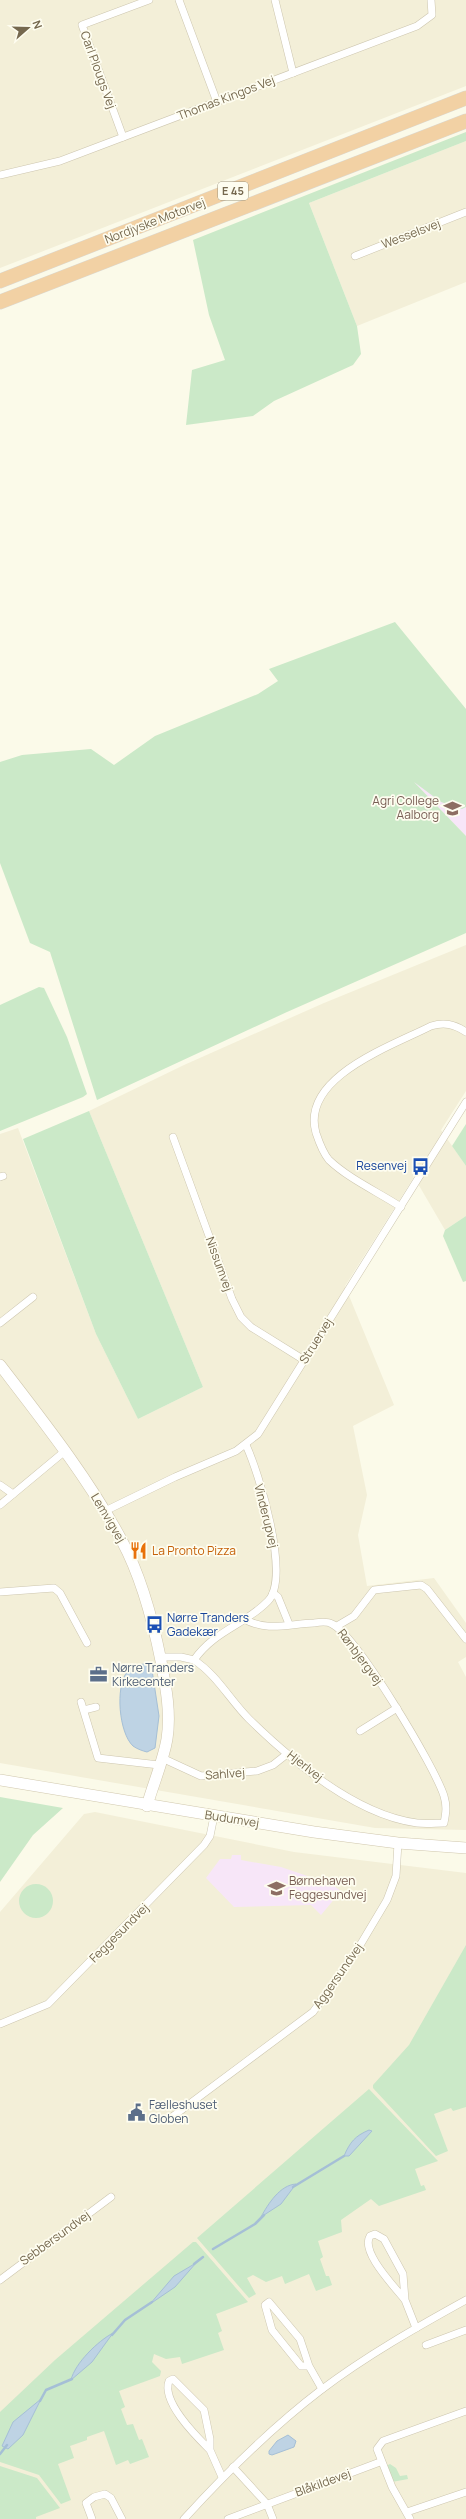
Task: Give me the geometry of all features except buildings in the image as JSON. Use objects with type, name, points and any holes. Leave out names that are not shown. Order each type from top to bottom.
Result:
[{"type":"highway","name":"Nordjyske Motorvej","points":[[0,281],[466,98]]},
{"type":"highway","name":"Nordjyske Motorvej","points":[[4,301],[466,121]]},
{"type":"street","name":"Carl Plougs Vej","points":[[123,137],[82,25],[149,0]]},
{"type":"street","points":[[180,0],[217,102]]},
{"type":"street","points":[[275,0],[293,73]]},
{"type":"street","name":"Thomas Kingos Vej","points":[[0,175],[60,161],[425,22],[433,11],[431,0]]},
{"type":"street","name":"Wesselsvej","points":[[355,256],[466,212]]},
{"type":"street","points":[[401,1207],[330,1160],[318,1138],[314,1126],[315,1109],[322,1094],[348,1069],[431,1026],[442,1023],[452,1025],[466,1032]]},
{"type":"street","name":"Struervej","points":[[105,1511],[246,1445],[258,1434],[466,1102]]},
{"type":"street","name":"Nissumvej","points":[[173,1137],[232,1299],[241,1317],[252,1327],[304,1360]]},
{"type":"street","points":[[0,1323],[33,1297]]},
{"type":"street","name":"Lemvigvej","points":[[0,1365],[65,1451],[105,1511],[123,1543],[136,1573],[154,1625],[168,1700],[167,1740],[146,1806]]},
{"type":"street","name":"Vinderupvej","points":[[246,1445],[271,1525],[275,1553],[276,1583],[273,1593]]},
{"type":"street","points":[[0,1505],[65,1451]]},
{"type":"street","points":[[0,1485],[13,1494]]},
{"type":"street","points":[[337,1626],[354,1616],[374,1590],[421,1585],[427,1589],[466,1639]]},
{"type":"street","points":[[0,1592],[54,1588],[60,1592],[87,1642]]},
{"type":"street","points":[[160,1657],[181,1657],[194,1660],[213,1638],[244,1619],[268,1601],[273,1593],[278,1597],[289,1624]]},
{"type":"street","name":"Rønbjergvej","points":[[244,1619],[256,1626],[266,1628],[289,1624],[325,1622],[337,1626],[344,1632],[397,1708],[444,1796],[447,1810],[444,1823]]},
{"type":"street","name":"Hjerlvej","points":[[194,1660],[205,1667],[249,1719],[287,1754],[331,1786],[375,1811],[418,1823],[444,1823]]},
{"type":"street","points":[[81,1702],[98,1758],[161,1762]]},
{"type":"street","points":[[84,1710],[96,1707]]},
{"type":"street","points":[[360,1732],[397,1708]]},
{"type":"street","name":"Sahlvej","points":[[161,1762],[201,1776],[257,1771],[273,1765],[287,1754]]},
{"type":"street","name":"Budumvej","points":[[0,1780],[146,1806],[398,1843],[466,1848]]},
{"type":"street","name":"Feggesundvej","points":[[0,2024],[48,2004],[204,1845],[210,1836],[214,1816]]},
{"type":"street","name":"Aggersundvej","points":[[172,2117],[313,2012],[351,1959],[387,1900],[396,1876],[398,1843]]},
{"type":"street","name":"Sebbersundvej","points":[[0,2280],[111,2198]]},
{"type":"street","points":[[405,2300],[403,2274],[389,2246],[381,2236],[375,2234],[370,2236],[368,2243],[373,2259],[405,2300],[416,2328]]},
{"type":"street","points":[[184,2519],[222,2477],[254,2447],[322,2389],[416,2328],[466,2300]]},
{"type":"street","points":[[309,2366],[301,2366],[272,2330],[266,2305],[269,2302],[300,2339],[309,2366],[322,2389]]},
{"type":"street","points":[[426,2345],[466,2330]]},
{"type":"street","points":[[210,2450],[210,2439],[204,2410],[173,2379],[170,2381],[168,2388],[177,2413],[185,2426],[210,2450],[222,2477]]},
{"type":"street","points":[[466,2411],[383,2441],[377,2449],[380,2462],[408,2516],[466,2492]]},
{"type":"street","name":"Blåkildevej","points":[[228,2519],[380,2462]]},
{"type":"street","points":[[233,2467],[267,2504],[272,2519]]},
{"type":"street","points":[[92,2519],[86,2503],[94,2497],[105,2494],[111,2498],[122,2519]]},
{"type":"shaded area","points":[[0,0],[466,0],[466,86],[0,268]]},
{"type":"shaded area","points":[[466,141],[466,282],[357,326],[309,203]]},
{"type":"shaded area","name":"Agri College Aalborg","points":[[466,741],[466,836],[412,780]]},
{"type":"shaded area","points":[[466,945],[466,1091],[441,1130],[466,1166],[466,1216],[445,1230],[414,1177],[345,1286],[394,1405],[353,1426],[367,1495],[358,1535],[367,1586],[434,1578],[466,1623],[466,1657],[458,1662],[466,1677],[466,1830],[375,1828],[0,1763],[0,1134],[18,1128],[96,1334],[138,1419],[203,1387],[89,1111],[184,1065],[324,1003]]},
{"type":"shaded area","points":[[95,1812],[294,1852],[466,1873],[466,2519],[0,2519],[0,1912],[84,1814]]},
{"type":"shaded area","name":"Børnehaven Feggesundvej","points":[[232,1855],[241,1855],[241,1860],[281,1867],[331,1884],[341,1891],[321,1915],[311,1905],[234,1907],[206,1878],[220,1859],[231,1859]]},
{"type":"green space","points":[[466,132],[466,141],[309,203],[357,326],[361,354],[353,365],[274,401],[253,416],[186,425],[192,370],[225,360],[209,315],[193,240]]},
{"type":"green space","points":[[395,622],[466,709],[466,807],[462,809],[441,802],[414,782],[466,836],[466,933],[287,1012],[97,1100],[50,952],[30,943],[0,863],[0,762],[22,755],[91,749],[114,765],[155,736],[258,694],[278,681],[269,669]]},
{"type":"green space","points":[[39,987],[44,988],[67,1037],[87,1094],[0,1131],[0,1005]]},
{"type":"green space","points":[[89,1111],[203,1387],[138,1419],[96,1334],[23,1139]]},
{"type":"green space","points":[[466,1124],[466,1166],[452,1146]]},
{"type":"green space","points":[[466,1216],[466,1281],[463,1282],[443,1236],[445,1230]]},
{"type":"green space","points":[[0,1797],[63,1808],[33,1835],[0,1882]]},
{"type":"green space","points":[[33,1884],[39,1884],[43,1885],[50,1891],[53,1901],[52,1908],[46,1915],[39,1918],[33,1918],[29,1917],[22,1911],[19,1904],[19,1898],[20,1894],[26,1887]]},
{"type":"green space","points":[[466,1945],[466,2107],[453,2111],[451,2108],[434,2114],[448,2151],[436,2156],[373,2088],[373,2085],[409,2045]]},
{"type":"green space","points":[[369,2089],[438,2161],[415,2169],[421,2186],[424,2185],[426,2190],[379,2206],[371,2199],[341,2220],[342,2232],[318,2241],[323,2257],[320,2259],[326,2276],[329,2276],[332,2285],[316,2291],[309,2274],[285,2284],[282,2276],[266,2282],[253,2275],[247,2278],[256,2294],[249,2298],[197,2238]]},
{"type":"green space","points":[[193,2242],[196,2242],[248,2302],[216,2314],[222,2331],[218,2333],[224,2350],[182,2364],[180,2357],[166,2359],[154,2354],[152,2362],[161,2371],[160,2376],[119,2391],[125,2407],[121,2409],[127,2425],[133,2424],[139,2440],[142,2439],[149,2457],[130,2464],[128,2460],[116,2465],[104,2431],[87,2437],[87,2440],[70,2446],[74,2458],[58,2464],[71,2500],[61,2504],[39,2475],[0,2462],[0,2412],[55,2360]]},
{"type":"green space","points":[[390,2464],[396,2468],[400,2476],[407,2475],[408,2479],[392,2482],[386,2466]]},
{"type":"green space","points":[[0,2466],[37,2478],[60,2508],[36,2517],[36,2519],[0,2519]]},
{"type":"water","points":[[144,1664],[152,1670],[159,1716],[155,1748],[147,1752],[133,1746],[128,1740],[124,1731],[120,1710],[123,1679],[131,1668]]},
{"type":"water","points":[[369,2130],[372,2131],[349,2156],[344,2156],[348,2147],[354,2140]]},
{"type":"water","points":[[296,2184],[281,2204],[261,2217],[267,2206],[280,2191],[290,2185]]},
{"type":"water","points":[[196,2263],[175,2287],[150,2304],[174,2276]]},
{"type":"water","points":[[113,2333],[92,2362],[71,2380],[73,2373],[88,2353],[101,2341]]},
{"type":"water","points":[[41,2399],[23,2435],[8,2449],[2,2446],[13,2422]]},
{"type":"water","points":[[288,2435],[296,2441],[294,2447],[272,2455],[269,2454],[269,2451],[277,2441]]},
{"type":"waterway","points":[[293,2187],[344,2156]]},
{"type":"waterway","points":[[213,2249],[255,2224],[264,2215]]},
{"type":"waterway","points":[[194,2264],[203,2257]]},
{"type":"waterway","points":[[112,2335],[125,2320],[152,2302]]},
{"type":"waterway","points":[[40,2401],[46,2390],[72,2379]]},
{"type":"waterway","points":[[0,2454],[7,2445]]},
{"type":"place","name":"Agri College Aalborg","points":[[452,808]]},
{"type":"place","name":"Resenvej","points":[[420,1166]]},
{"type":"place","name":"La Pronto Pizza","points":[[139,1551]]},
{"type":"place","name":"Nørre Tranders Gadekær","points":[[154,1625]]},
{"type":"place","name":"Nørre Tranders Kirkecenter","points":[[99,1675]]},
{"type":"place","name":"Børnehaven Feggesundvej","points":[[276,1888]]},
{"type":"place","name":"Fælleshuset Globen","points":[[136,2112]]}]
